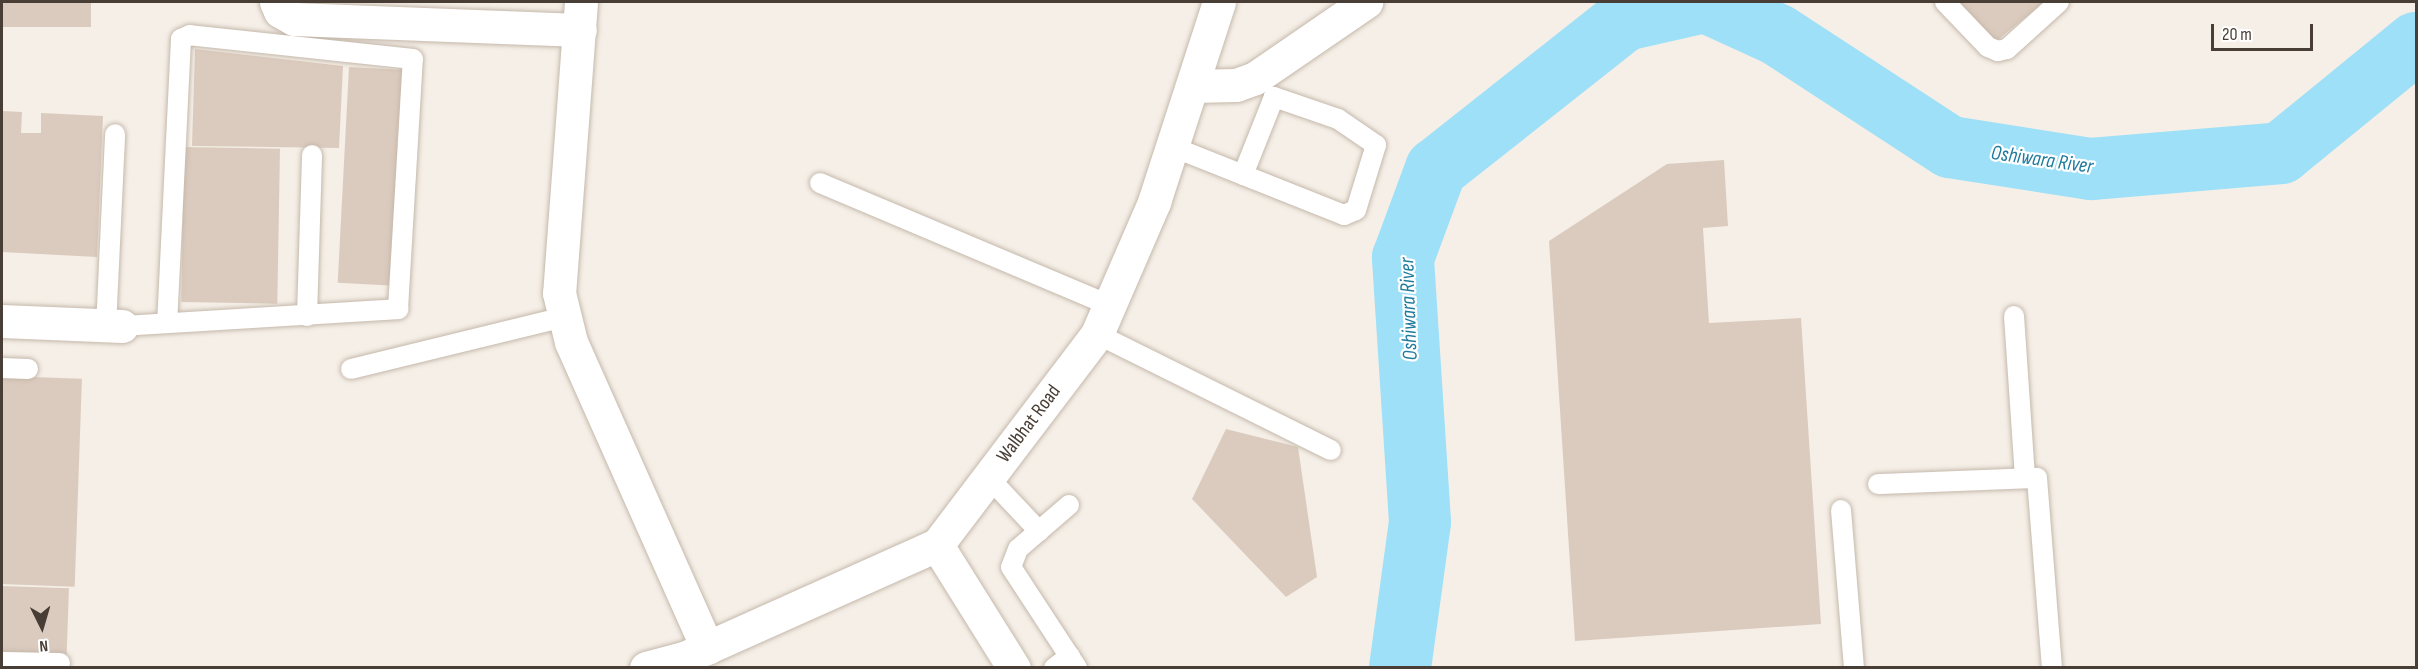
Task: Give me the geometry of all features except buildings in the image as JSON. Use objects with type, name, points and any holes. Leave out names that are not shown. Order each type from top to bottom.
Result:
[{"type":"street","points":[[276,2],[280,11],[294,19],[580,16],[559,293],[565,317],[707,648]]},
{"type":"street","name":"Walbhat Road","points":[[646,668],[707,648],[937,545],[989,478],[1103,320],[1173,147],[1219,2]]},
{"type":"street","points":[[1193,86],[1236,85],[1255,78],[1366,2]]},
{"type":"street","points":[[2,321],[114,327]]},
{"type":"street","points":[[937,545],[1014,668]]},
{"type":"lane","points":[[1945,2],[1989,47],[1998,51],[2007,49],[2059,2]]},
{"type":"lane","points":[[115,134],[114,327],[392,311],[400,304],[413,59],[190,35],[179,46],[167,323]]},
{"type":"lane","points":[[1173,147],[1243,175],[1344,215],[1356,210],[1376,146],[1338,119],[1274,97],[1243,175]]},
{"type":"lane","points":[[307,316],[312,155]]},
{"type":"lane","points":[[820,183],[1103,320],[1331,450]]},
{"type":"lane","points":[[2014,316],[2025,476]]},
{"type":"lane","points":[[351,369],[565,317]]},
{"type":"lane","points":[[2,368],[28,369]]},
{"type":"lane","points":[[1878,484],[2025,476],[2037,478],[2040,485],[2052,668]]},
{"type":"lane","points":[[989,478],[1039,531]]},
{"type":"lane","points":[[1067,664],[1011,567],[1012,557],[1069,505]]},
{"type":"lane","points":[[1841,510],[1854,668]]},
{"type":"lane","points":[[2,662],[60,663]]},
{"type":"waterway","name":"Oshiwara River","points":[[1400,668],[1420,522],[1403,258],[1436,169],[1625,20],[1704,2]]},
{"type":"waterway","name":"Oshiwara River","points":[[1706,2],[1778,35],[1950,147],[2091,169],[2281,153],[2416,43]]}]
